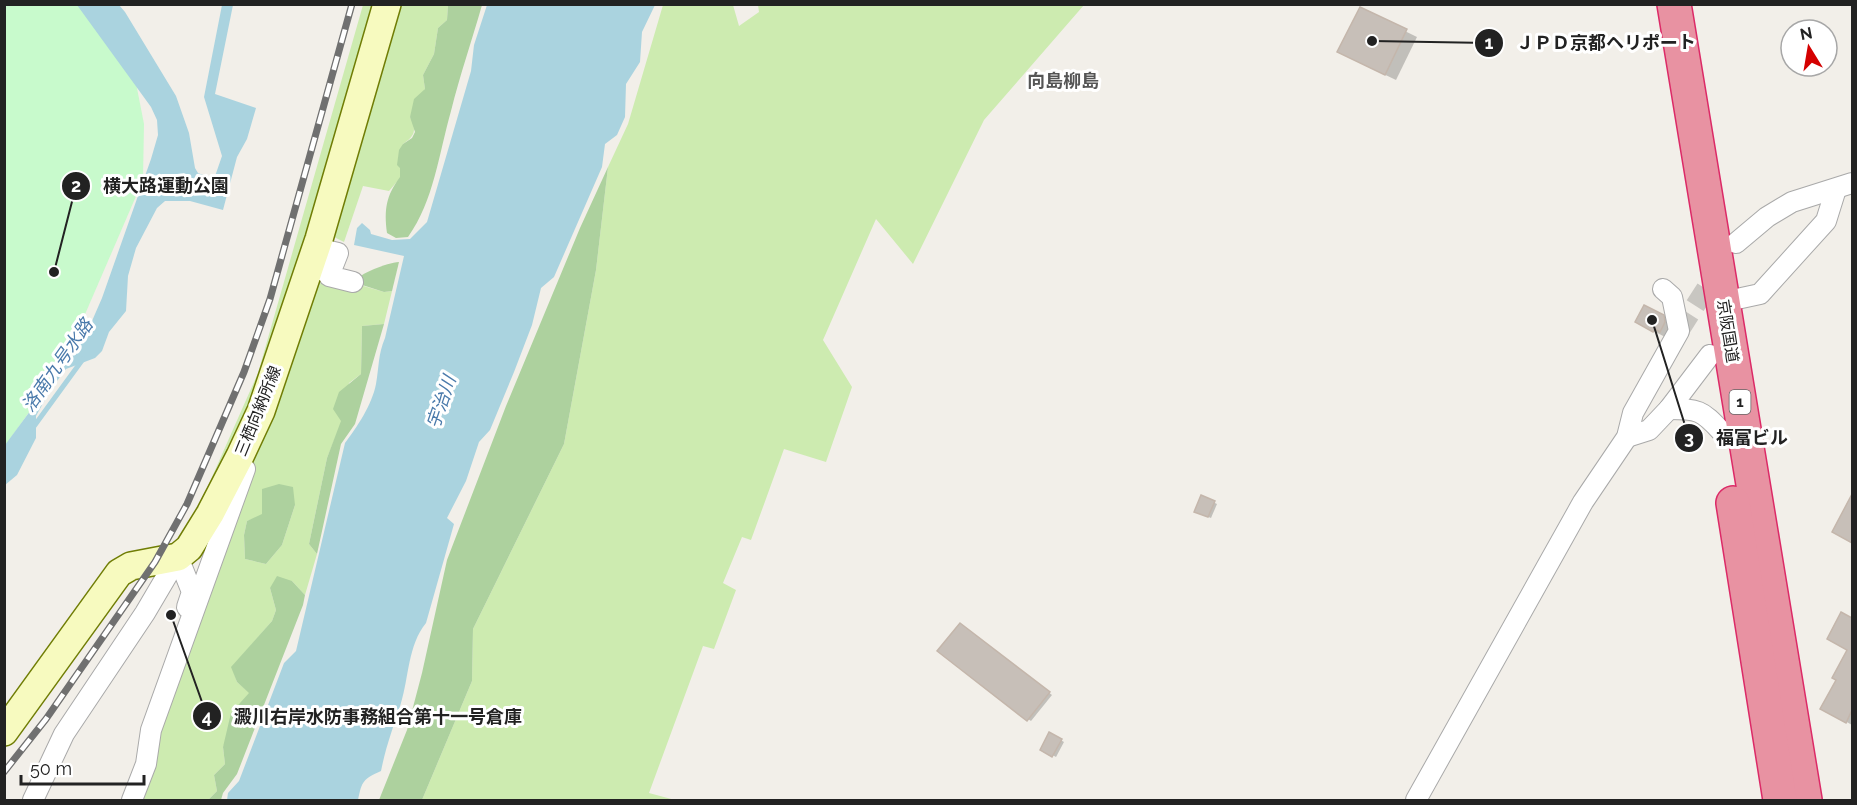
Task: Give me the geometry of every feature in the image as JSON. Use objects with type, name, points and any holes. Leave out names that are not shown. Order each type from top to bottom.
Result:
[{"type":"highway","name":"京阪国道","points":[[1653,4],[1780,801]]},
{"type":"highway","name":"京阪国道","points":[[1674,4],[1805,801]]},
{"type":"main road","name":"三栖向納所線","points":[[178,557],[189,548],[210,514],[261,411],[319,239],[387,4]]},
{"type":"main road","points":[[4,732],[119,573],[131,566],[178,557]]},
{"type":"street","points":[[1723,302],[1760,294],[1826,221],[1844,186]]},
{"type":"street","points":[[1736,243],[1767,217],[1792,202],[1844,186]]},
{"type":"street","points":[[132,801],[146,764],[150,730],[250,454],[280,380],[325,250],[338,253],[329,276],[353,282]]},
{"type":"street","points":[[1416,801],[1583,502],[1626,437],[1633,413],[1678,331],[1672,297],[1663,289]]},
{"type":"street","points":[[1626,437],[1649,430],[1669,409],[1710,355]]},
{"type":"street","points":[[1669,409],[1689,409],[1706,414],[1722,430]]},
{"type":"street","points":[[178,557],[203,584]]},
{"type":"street","points":[[33,801],[64,734],[145,613],[178,557]]},
{"type":"street","points":[[123,801],[192,592],[178,557]]},
{"type":"green space","points":[[5,5],[78,5],[136,83],[144,124],[143,180],[64,363],[5,446]]},
{"type":"green space","points":[[363,5],[378,5],[251,420],[182,537],[208,486],[258,373]]},
{"type":"green space","points":[[397,5],[448,5],[447,20],[438,28],[434,54],[423,75],[425,89],[410,117],[414,132],[403,144],[401,177],[389,191],[363,186],[344,242],[328,234]]},
{"type":"green space","points":[[448,5],[482,5],[430,192],[417,223],[408,237],[396,238],[387,233],[387,203],[400,177],[400,168],[397,165],[399,150],[415,132],[410,117],[414,99],[425,89],[423,75],[434,54],[438,28],[447,20]]},
{"type":"green space","points":[[663,5],[733,5],[739,26],[759,12],[758,5],[1084,5],[984,120],[913,264],[876,219],[823,340],[852,387],[826,462],[784,449],[751,540],[742,537],[723,583],[736,590],[714,649],[703,646],[649,793],[675,800],[422,800],[472,681],[473,629],[564,444],[596,270],[608,167],[628,124]]},
{"type":"green space","points":[[608,167],[596,270],[564,444],[473,629],[472,681],[422,800],[379,800],[407,730],[447,560],[506,406],[580,228]]},
{"type":"green space","points":[[325,250],[330,276],[384,292],[392,291],[384,324],[362,326],[361,374],[349,383],[342,421],[327,458],[309,544],[317,554],[305,595],[292,581],[270,588],[276,610],[272,621],[232,667],[237,682],[250,693],[223,747],[225,764],[214,775],[217,791],[208,800],[132,800]],"holes":[[[295,505],[282,545],[266,564],[245,559],[244,535],[247,521]]]},
{"type":"green space","points":[[399,262],[392,291],[384,292],[353,282],[374,269]]},
{"type":"green space","points":[[384,324],[355,424],[341,444],[317,554],[309,544],[327,458],[341,421],[333,409],[339,392],[361,374],[362,326]]},
{"type":"green space","points":[[279,484],[293,487],[295,505],[282,545],[266,564],[245,559],[244,535],[247,521],[262,514],[262,489]]},
{"type":"green space","points":[[277,576],[292,581],[305,595],[303,605],[237,774],[223,793],[221,800],[208,800],[217,791],[214,775],[225,764],[223,747],[231,713],[249,693],[237,682],[231,667],[272,621],[276,610],[270,588]]},
{"type":"water","points":[[77,5],[119,5],[125,12],[176,96],[189,133],[195,168],[203,175],[202,179],[213,182],[222,156],[204,97],[222,5],[233,5],[215,94],[256,108],[247,139],[237,157],[223,210],[190,201],[165,201],[157,208],[136,248],[128,276],[126,311],[109,332],[102,351],[95,358],[66,369],[51,389],[36,416],[36,438],[17,475],[5,485],[5,445],[85,337],[102,298],[158,135],[157,120],[151,107]]},
{"type":"water","name":"宇治川","points":[[487,5],[655,5],[642,32],[640,62],[626,84],[625,117],[617,135],[605,144],[602,167],[554,277],[541,288],[532,325],[514,372],[490,430],[479,442],[466,481],[447,518],[454,524],[426,623],[412,651],[404,693],[381,771],[364,781],[358,800],[227,800],[228,793],[239,781],[284,663],[296,651],[345,443],[368,408],[376,384],[381,350],[404,256],[354,245],[357,228],[362,223],[371,234],[392,240],[410,239],[427,222],[471,71],[474,45]]},
{"type":"building","points":[[1360,7],[1407,29],[1385,75],[1337,52]]},
{"type":"building","points":[[1644,305],[1664,315],[1665,322],[1660,332],[1655,329],[1653,332],[1635,322]]},
{"type":"building","points":[[1852,494],[1852,543],[1832,532]]},
{"type":"building","points":[[1201,495],[1215,501],[1208,517],[1194,512]]},
{"type":"building","points":[[1841,612],[1852,618],[1852,710],[1846,723],[1820,709],[1836,680],[1832,678],[1847,650],[1827,639]]},
{"type":"building","points":[[960,623],[1050,692],[1027,721],[937,651]]},
{"type":"building","points":[[1049,732],[1062,739],[1052,757],[1040,750]]},
{"type":"waterway","name":"洛南九号水路","points":[[32,429],[83,359]]},
{"type":"tunnel","points":[[1679,331],[1718,270]]},
{"type":"railway","points":[[4,772],[46,719],[155,562],[187,504],[244,372],[270,299],[352,4]]},
{"type":"place","name":"ＪＰＤ京都ヘリポート","points":[[1372,41]]},
{"type":"place","name":"横大路運動公園","points":[[54,272]]},
{"type":"place","name":"福富ビル","points":[[1652,320]]},
{"type":"place","name":"澱川右岸水防事務組合第十一号倉庫","points":[[171,615]]},
{"type":"district","name":"向島柳島","points":[[1063,80]]}]
